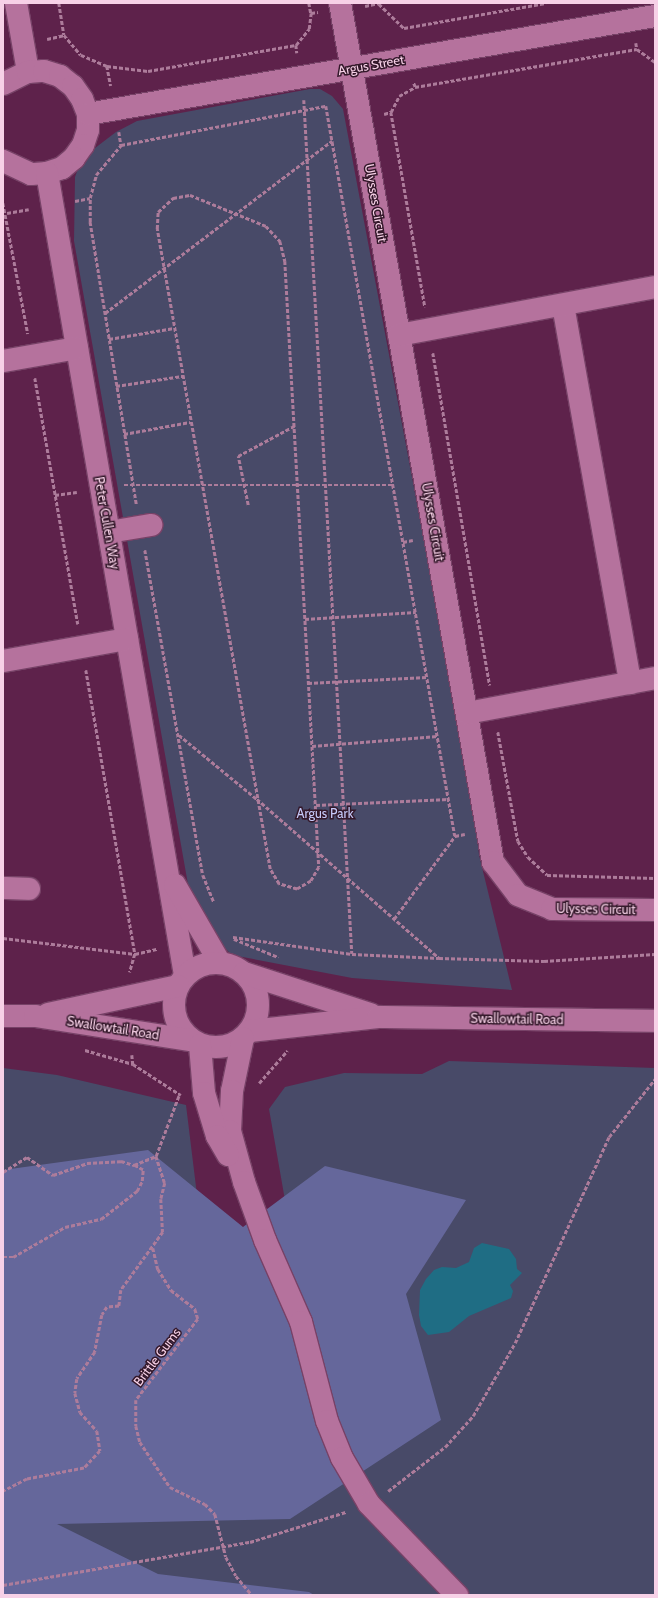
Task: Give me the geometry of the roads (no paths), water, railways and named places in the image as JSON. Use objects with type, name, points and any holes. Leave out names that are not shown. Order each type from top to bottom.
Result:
[{"type":"street","points":[[16,3],[28,72]]},
{"type":"street","name":"Ulysses Circuit","points":[[340,3],[493,862],[518,895],[552,909],[655,910]]},
{"type":"street","name":"Argus Street","points":[[88,114],[655,16]]},
{"type":"street","points":[[3,84],[28,72],[44,71],[60,76],[73,86],[82,99],[88,114],[88,130],[83,145],[62,168],[47,173],[31,174],[3,161]]},
{"type":"street","name":"Peter Cullen Way","points":[[47,173],[168,872],[182,980]]},
{"type":"street","points":[[399,335],[655,287]]},
{"type":"street","points":[[563,305],[630,683]]},
{"type":"street","points":[[3,361],[77,348]]},
{"type":"street","points":[[109,532],[146,526]]},
{"type":"street","points":[[3,662],[127,639]]},
{"type":"street","points":[[466,713],[655,678]]},
{"type":"street","name":"Peter Cullen Way","points":[[168,872],[220,963]]},
{"type":"street","points":[[3,888],[29,889]]},
{"type":"street","name":"Swallowtail Road","points":[[35,1016],[182,980],[201,965],[220,963],[244,973],[378,1017]]},
{"type":"street","points":[[244,973],[251,981],[258,1001],[258,1012],[247,1034],[232,1091],[230,1131],[244,1182],[301,1322],[327,1421],[342,1458],[369,1504],[457,1595]]},
{"type":"street","name":"Swallowtail Road","points":[[182,980],[173,1009],[182,1032],[195,1042]]},
{"type":"street","name":"Swallowtail Road","points":[[3,1016],[35,1016],[195,1042],[222,1048],[247,1034],[378,1017],[655,1021]]},
{"type":"street","points":[[195,1042],[204,1093],[217,1136],[244,1182]]},
{"type":"park label","name":"Argus Park","points":[[325,813]]}]
